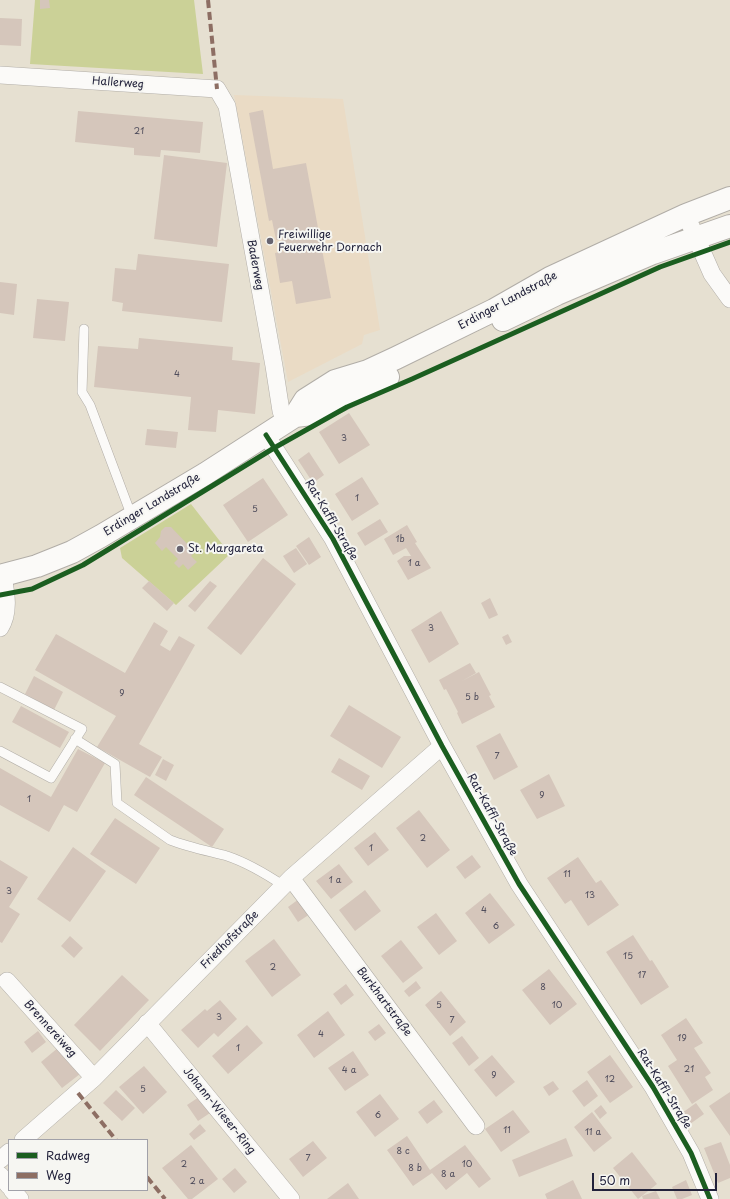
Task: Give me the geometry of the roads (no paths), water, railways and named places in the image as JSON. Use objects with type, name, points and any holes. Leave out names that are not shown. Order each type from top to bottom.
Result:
[{"type":"street","name":"Hallerweg","points":[[0,75],[217,89],[227,106]]},
{"type":"street","name":"Baderweg","points":[[227,106],[281,411],[290,419]]},
{"type":"street","name":"Erdinger Landstraße","points":[[2,576],[37,566],[72,552],[132,517],[205,474],[290,419],[305,400],[335,381],[368,371],[494,310],[550,278],[686,215],[730,198]]},
{"type":"street","points":[[686,215],[712,274],[730,299]]},
{"type":"street","name":"Erdinger Landstraße","points":[[290,419],[312,414],[557,294],[653,253],[730,226]]},
{"type":"street","name":"Rat-Kaffl-Straße","points":[[266,435],[333,539],[442,746],[519,884],[653,1088],[691,1153],[710,1199]]},
{"type":"street","points":[[0,628],[4,623],[7,604],[2,576]]},
{"type":"street","name":"Friedhofstraße","points":[[24,1139],[94,1078],[288,882],[442,746]]},
{"type":"street","name":"Burkhartstraße","points":[[288,882],[476,1126]]},
{"type":"street","name":"Brennereiweg","points":[[3,978],[94,1078]]},
{"type":"street","name":"Johann-Wieser-Ring","points":[[147,1023],[291,1199]]},
{"type":"street","points":[[0,1160],[8,1153]]},
{"type":"street","points":[[0,1175],[8,1185]]},
{"type":"street","points":[[13,1191],[20,1199]]},
{"type":"lane","points":[[84,329],[82,392],[90,405],[132,517]]},
{"type":"lane","points":[[0,687],[82,729],[51,778],[0,751]]},
{"type":"lane","points":[[75,739],[115,764],[117,804],[170,840],[228,857],[288,882]]},
{"type":"place","name":"Freiwillige Feuerwehr Dornach","points":[[270,241]]},
{"type":"place","name":"St. Margareta","points":[[180,549]]}]
